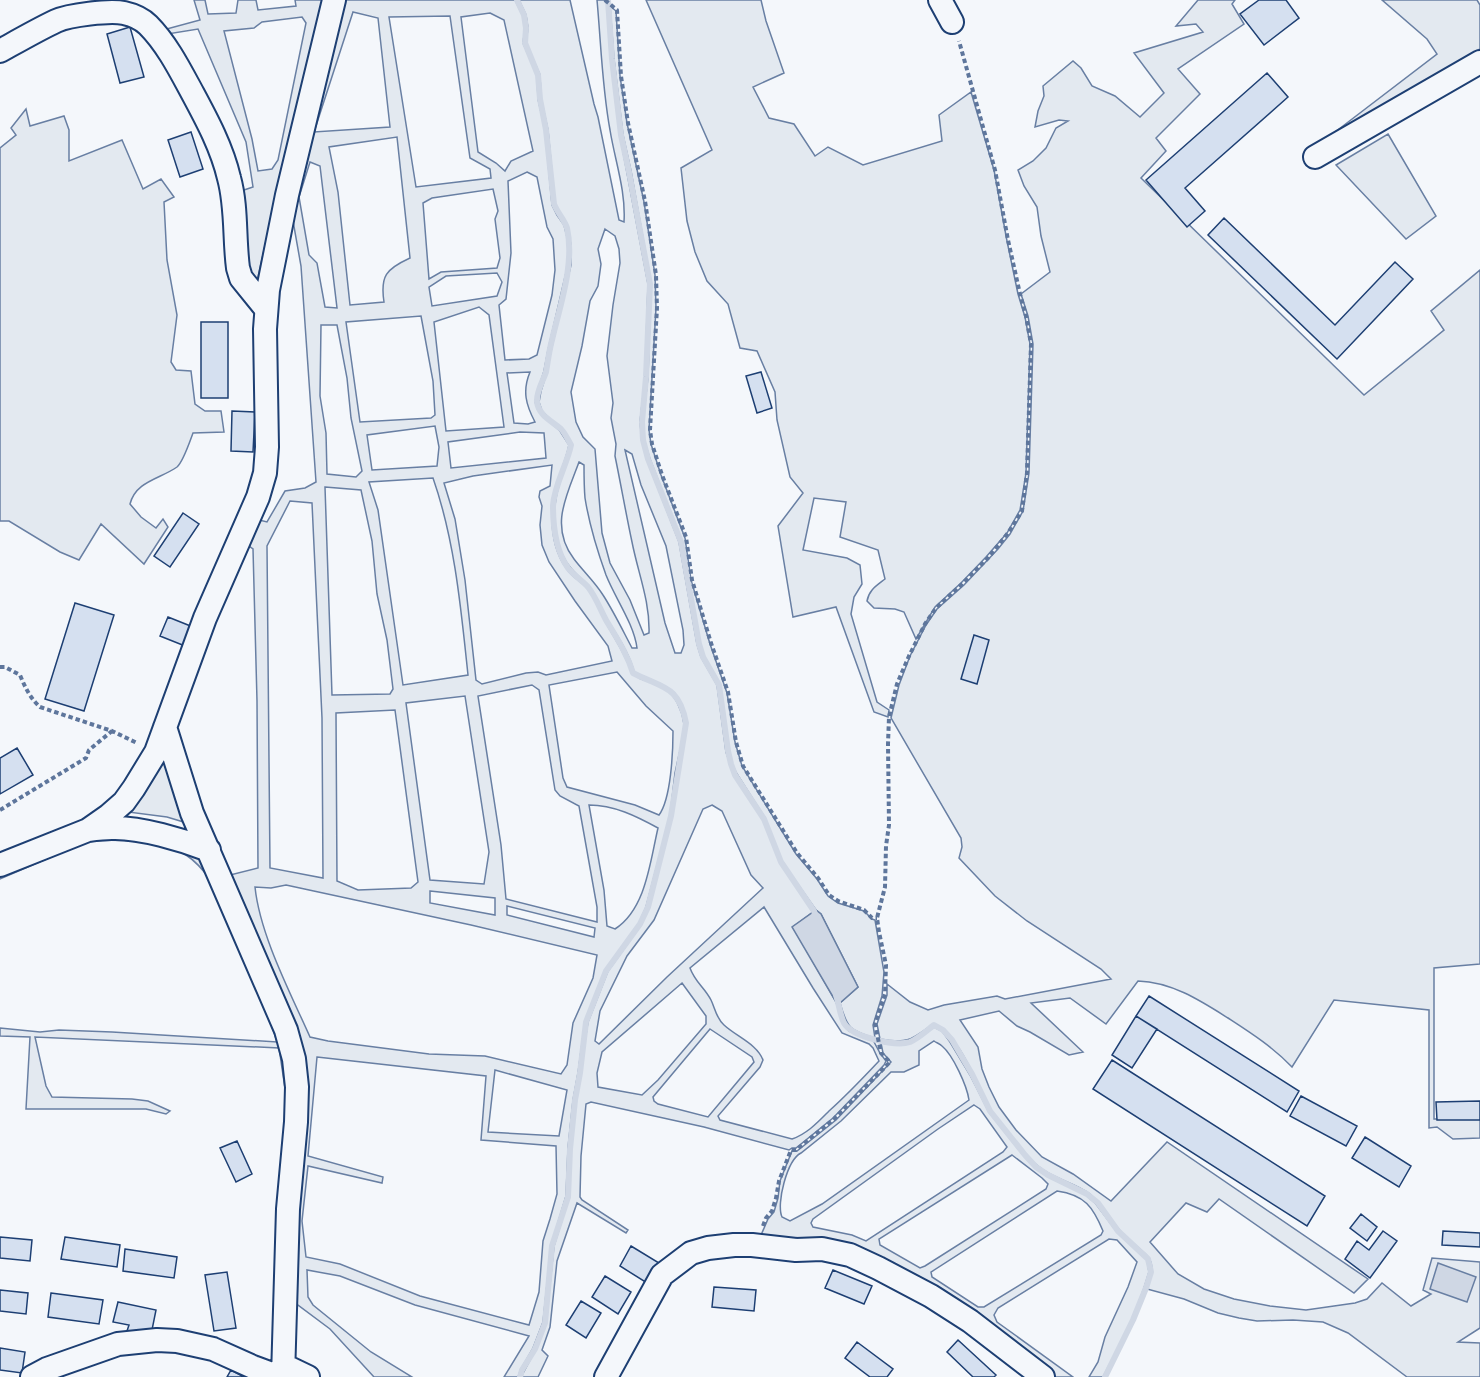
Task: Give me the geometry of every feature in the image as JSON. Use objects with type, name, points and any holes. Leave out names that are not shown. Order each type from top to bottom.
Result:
[{"type":"street","points":[[0,865],[88,830],[124,802],[134,788],[156,752],[205,618],[258,497],[265,473],[267,447],[266,309],[268,290],[287,195],[334,0]]},
{"type":"street","points":[[940,0],[952,22]]},
{"type":"street","points":[[0,51],[59,19],[102,12],[121,12],[147,23],[178,65],[223,158],[233,194],[238,268],[241,278],[266,309]]},
{"type":"street","points":[[1315,157],[1480,62]]},
{"type":"street","points":[[165,727],[192,813],[286,1030],[294,1059],[297,1087],[296,1122],[288,1209],[282,1373]]},
{"type":"street","points":[[88,830],[114,828],[138,831],[191,843],[209,850]]},
{"type":"street","points":[[606,1377],[662,1275],[691,1254],[708,1248],[734,1245],[796,1250],[822,1249],[849,1255],[931,1296],[970,1321],[1043,1377]]},
{"type":"street","points":[[32,1377],[47,1369],[118,1344],[157,1340],[177,1341],[213,1349],[253,1367],[308,1377]]},
{"type":"path","points":[[605,0],[617,10],[621,76],[628,123],[645,201],[656,275],[657,308],[650,430],[652,444],[686,537],[692,580],[728,692],[743,766],[796,853],[818,878],[829,896],[838,902],[864,910],[872,918],[877,918]]},
{"type":"path","points":[[752,1245],[772,1211],[778,1181],[791,1150],[796,1150],[834,1119],[890,1062],[881,1053],[875,1024],[885,994],[886,975],[877,918],[885,887],[889,825],[889,717],[897,684],[925,624],[936,608],[988,558],[1022,511],[1028,473],[1030,335],[995,170],[952,22]]},
{"type":"path","points":[[0,667],[5,667],[20,675],[32,700],[40,707],[112,730],[156,752]]},
{"type":"path","points":[[0,810],[86,758],[89,750],[112,730]]},
{"type":"shaded area","points":[[194,0],[205,0],[208,14],[236,13],[238,0],[256,0],[258,10],[296,6],[295,0],[328,0],[276,196],[256,286],[251,284],[239,192],[163,30],[200,20]],"holes":[[[302,17],[306,23],[278,160],[272,169],[258,171],[224,31],[254,28],[262,22]],[[198,29],[246,142],[253,187],[241,191],[167,34]]]},
{"type":"shaded area","points":[[344,0],[515,0],[523,16],[525,28],[523,43],[537,75],[552,205],[564,225],[569,245],[568,264],[535,402],[540,413],[560,431],[569,445],[553,499],[554,540],[567,569],[592,595],[632,674],[670,691],[677,702],[684,724],[670,816],[646,907],[639,923],[605,970],[585,1021],[573,1100],[566,1196],[551,1246],[543,1322],[518,1377],[504,1377],[529,1336],[415,1305],[340,1276],[307,1270],[308,1297],[313,1305],[371,1352],[412,1377],[374,1377],[330,1329],[294,1302],[306,1085],[230,875],[258,868],[253,549],[246,544],[255,519],[267,522],[285,491],[305,488],[316,482],[301,266],[290,204]],"holes":[[[353,12],[378,18],[390,127],[314,132]],[[490,13],[504,20],[533,151],[511,161],[505,171],[478,152],[461,17]],[[450,16],[470,158],[490,169],[491,178],[416,187],[389,17]],[[397,137],[410,258],[386,274],[383,286],[384,302],[350,305],[338,192],[329,147]],[[310,162],[320,166],[337,308],[325,307],[317,263],[309,255],[299,197]],[[527,172],[537,177],[547,227],[553,239],[555,270],[552,295],[537,355],[529,359],[505,360],[499,305],[506,299],[511,253],[508,181]],[[493,189],[498,211],[495,219],[500,258],[497,268],[441,272],[429,279],[423,203],[432,198]],[[497,273],[502,282],[497,296],[432,306],[429,287],[446,276]],[[479,307],[489,315],[504,427],[446,431],[434,322]],[[421,316],[433,381],[435,415],[431,418],[360,422],[346,322]],[[321,325],[337,325],[347,378],[351,418],[362,471],[356,477],[327,474],[326,433],[320,396]],[[530,372],[526,385],[526,398],[535,422],[514,423],[507,373]],[[435,426],[439,447],[437,466],[372,470],[367,435]],[[520,432],[544,433],[546,458],[451,468],[448,442]],[[552,465],[550,486],[540,491],[539,497],[542,506],[540,525],[542,545],[549,562],[608,646],[612,661],[546,675],[538,672],[526,673],[482,684],[476,680],[465,580],[455,519],[444,483],[473,476]],[[433,478],[452,551],[468,675],[403,685],[378,510],[369,482]],[[325,487],[361,490],[372,541],[377,594],[387,640],[393,689],[390,694],[332,695]],[[290,501],[312,503],[322,718],[323,878],[270,868],[267,546]],[[617,672],[646,706],[673,731],[671,775],[663,808],[659,815],[635,805],[567,787],[563,778],[549,685]],[[532,685],[539,690],[555,790],[560,796],[579,806],[597,907],[597,922],[506,899],[501,845],[478,696]],[[465,696],[489,852],[484,884],[430,880],[406,703]],[[395,710],[418,882],[411,888],[358,890],[337,881],[336,713]],[[589,805],[616,809],[658,828],[645,884],[634,910],[615,929],[607,926],[604,890]],[[286,885],[597,955],[593,978],[573,1023],[567,1065],[561,1074],[485,1056],[429,1054],[310,1037],[269,944],[255,887],[271,888]],[[430,891],[495,898],[495,915],[430,903]],[[507,906],[595,928],[594,937],[507,915]],[[317,1057],[486,1076],[481,1140],[556,1146],[557,1194],[543,1241],[539,1292],[529,1325],[420,1296],[340,1264],[306,1257],[302,1221],[308,1166],[382,1183],[383,1177],[308,1156]],[[495,1070],[567,1090],[559,1136],[488,1132]]]},
{"type":"shaded area","points":[[519,0],[570,0],[598,117],[619,220],[624,222],[622,187],[605,98],[597,0],[604,0],[607,4],[620,136],[648,284],[645,377],[640,422],[647,460],[679,542],[697,644],[701,657],[717,685],[726,752],[734,775],[763,820],[780,863],[813,912],[793,927],[836,1002],[843,1024],[849,1031],[873,1040],[886,1061],[833,1118],[796,1148],[789,1150],[704,1127],[591,1102],[586,1104],[580,1197],[628,1230],[626,1233],[577,1203],[557,1261],[550,1327],[542,1350],[548,1356],[538,1377],[521,1377],[536,1349],[546,1323],[554,1246],[569,1197],[576,1100],[588,1022],[608,971],[641,925],[649,908],[672,816],[687,723],[680,701],[669,688],[634,672],[626,651],[597,598],[566,561],[557,538],[556,498],[572,444],[562,429],[542,411],[539,402],[571,265],[571,245],[567,224],[555,204],[540,75],[526,43],[528,28],[526,15]],"holes":[[[605,229],[615,236],[620,263],[607,356],[613,403],[611,418],[616,444],[615,456],[648,610],[649,633],[644,635],[630,600],[610,563],[602,533],[595,449],[583,437],[576,422],[571,392],[590,301],[598,286],[601,264],[598,249]],[[625,450],[632,454],[641,485],[666,546],[683,630],[684,645],[681,653],[675,653],[665,623]],[[579,462],[584,465],[585,498],[596,546],[606,575],[628,620],[637,648],[632,648],[603,595],[567,547],[561,523],[566,498]],[[712,805],[722,811],[751,875],[763,888],[599,1044],[595,1041],[600,1011],[627,956],[654,920],[703,809]],[[764,907],[842,1033],[869,1044],[879,1061],[816,1123],[803,1134],[792,1139],[720,1120],[718,1116],[760,1067],[763,1060],[756,1049],[721,1022],[711,1000],[690,968]],[[682,983],[706,1016],[706,1024],[658,1080],[642,1095],[598,1087],[597,1073],[602,1052]],[[710,1029],[752,1057],[754,1062],[708,1117],[654,1101],[653,1097]]]},
{"type":"shaded area","points":[[646,0],[761,0],[784,73],[753,87],[769,118],[794,124],[815,156],[828,147],[863,165],[942,141],[939,115],[971,92],[994,170],[1030,344],[1026,473],[1020,510],[1007,533],[986,557],[935,607],[916,639],[904,612],[874,608],[867,601],[871,591],[885,579],[878,550],[840,537],[846,502],[814,498],[803,550],[847,558],[860,565],[862,584],[854,597],[851,614],[877,702],[889,710],[888,717],[874,712],[836,607],[793,617],[778,526],[803,493],[790,477],[777,420],[775,392],[757,351],[740,348],[728,304],[707,281],[695,252],[687,221],[681,168],[712,150]]},
{"type":"shaded area","points":[[1198,0],[1235,0],[1232,4],[1244,24],[1178,69],[1200,94],[1156,138],[1166,151],[1141,178],[1364,395],[1444,330],[1431,311],[1480,270],[1480,964],[1434,968],[1434,1119],[1480,1119],[1480,1138],[1453,1139],[1437,1127],[1429,1128],[1429,1010],[1334,1000],[1292,1067],[1262,1041],[1207,1005],[1186,993],[1151,982],[1138,981],[1106,1024],[1070,998],[1031,1003],[1083,1052],[1069,1055],[1017,1026],[999,1011],[960,1020],[978,1047],[982,1069],[999,1107],[1016,1130],[1042,1157],[1073,1174],[1111,1201],[1167,1142],[1368,1279],[1354,1293],[1219,1199],[1207,1212],[1186,1203],[1150,1242],[1178,1274],[1204,1289],[1234,1299],[1306,1310],[1355,1303],[1367,1299],[1382,1283],[1411,1306],[1431,1294],[1423,1290],[1432,1258],[1480,1262],[1480,1328],[1458,1342],[1480,1343],[1480,1377],[1407,1377],[1348,1333],[1323,1322],[1257,1321],[1239,1318],[1147,1289],[1152,1270],[1149,1258],[1122,1233],[1090,1194],[1044,1170],[1019,1147],[991,1110],[960,1050],[943,1030],[933,1024],[903,1041],[880,1039],[877,1024],[887,995],[887,984],[910,1002],[928,1010],[997,996],[1005,999],[1111,979],[1101,969],[1027,921],[995,896],[959,858],[962,847],[961,838],[891,718],[899,685],[910,656],[926,625],[937,609],[964,585],[998,549],[1023,511],[1029,473],[1033,344],[1021,294],[1050,272],[1037,207],[1024,186],[1018,170],[1033,161],[1046,148],[1056,128],[1068,121],[1059,120],[1035,127],[1044,96],[1043,86],[1073,61],[1081,68],[1092,86],[1115,96],[1140,117],[1164,93],[1134,53],[1203,32],[1196,24],[1176,26]]},
{"type":"shaded area","points":[[1382,0],[1477,0],[1480,5],[1480,49],[1322,142],[1437,54],[1427,39]]},
{"type":"shaded area","points":[[610,6],[616,11],[620,76],[627,123],[644,202],[655,275],[656,308],[649,430],[651,444],[685,538],[691,580],[727,693],[735,742],[742,766],[796,854],[828,896],[838,903],[864,911],[875,920],[884,972],[882,996],[873,1025],[875,1038],[855,1030],[845,1018],[840,1003],[858,987],[821,914],[782,862],[765,818],[732,764],[720,684],[704,656],[700,643],[682,542],[644,440],[643,422],[648,377],[651,283],[623,135]]},
{"type":"shaded area","points":[[26,109],[30,126],[64,116],[69,130],[69,161],[122,140],[143,189],[161,179],[174,197],[164,202],[167,260],[177,315],[171,362],[176,370],[191,371],[195,404],[205,411],[221,411],[224,432],[193,433],[177,467],[149,481],[133,496],[130,504],[141,517],[156,528],[163,519],[168,527],[144,564],[101,524],[79,560],[60,552],[9,521],[0,521],[0,148],[16,135],[11,128]]},
{"type":"shaded area","points":[[1388,134],[1436,216],[1406,239],[1336,165]]},
{"type":"shaded area","points":[[165,762],[187,823],[167,817],[128,812],[160,764]]},
{"type":"shaded area","points":[[97,835],[183,846],[205,862],[285,1045],[287,1102],[279,1048],[35,1037],[46,1086],[52,1097],[132,1099],[148,1101],[170,1111],[166,1114],[146,1109],[26,1109],[30,1037],[0,1036],[0,1028],[40,1032],[59,1030],[112,1032],[277,1042],[212,882],[201,867],[186,855],[165,846],[138,842],[110,840],[86,842],[0,879],[0,874]]},
{"type":"shaded area","points":[[816,910],[821,914],[858,987],[840,1003],[836,1002],[792,927]]},
{"type":"shaded area","points":[[934,1027],[942,1031],[950,1042],[989,1112],[1024,1156],[1035,1168],[1047,1176],[1086,1195],[1096,1204],[1117,1232],[1147,1260],[1149,1272],[1132,1320],[1103,1377],[1089,1377],[1098,1362],[1105,1337],[1137,1262],[1117,1240],[1109,1239],[998,1308],[994,1315],[997,1322],[1073,1377],[1048,1377],[883,1263],[758,1242],[768,1219],[774,1212],[780,1181],[792,1151],[797,1151],[836,1120],[891,1062],[883,1053],[881,1043],[909,1043]],"holes":[[[934,1041],[942,1046],[951,1056],[959,1071],[969,1100],[822,1204],[790,1221],[782,1217],[780,1202],[784,1183],[796,1157],[841,1121],[891,1072],[904,1072],[919,1065],[919,1051]],[[974,1105],[980,1109],[1007,1147],[1003,1152],[866,1241],[852,1235],[813,1227],[811,1223],[813,1219]],[[1012,1155],[1048,1184],[1046,1189],[920,1268],[880,1245],[879,1239]],[[1057,1191],[1075,1196],[1087,1204],[1096,1215],[1103,1231],[1101,1235],[984,1307],[978,1307],[932,1277],[931,1272]]]},
{"type":"shaded area","points":[[1438,1263],[1476,1277],[1467,1302],[1430,1289]]},
{"type":"building","points":[[1259,0],[1286,0],[1299,18],[1264,45],[1240,14]]},
{"type":"building","points":[[130,27],[144,77],[120,83],[107,34]]},
{"type":"building","points":[[1267,73],[1288,97],[1185,188],[1205,211],[1187,227],[1146,180]]},
{"type":"building","points":[[191,132],[203,169],[180,177],[168,140]]},
{"type":"building","points":[[1224,218],[1335,325],[1395,262],[1413,279],[1337,359],[1208,235]]},
{"type":"building","points":[[201,322],[228,322],[228,398],[201,398]]},
{"type":"building","points":[[761,372],[772,408],[757,413],[746,376]]},
{"type":"building","points":[[232,411],[255,412],[253,452],[231,451]]},
{"type":"building","points":[[183,513],[199,524],[170,567],[154,556]]},
{"type":"building","points":[[75,603],[114,615],[84,711],[45,699]]},
{"type":"building","points":[[168,617],[193,627],[185,646],[160,636]]},
{"type":"building","points":[[974,635],[989,640],[977,684],[961,679]]},
{"type":"building","points":[[17,748],[33,775],[0,794],[0,758]]},
{"type":"building","points":[[1149,996],[1299,1091],[1287,1112],[1136,1016]]},
{"type":"building","points":[[1136,1016],[1157,1029],[1132,1068],[1112,1055]]},
{"type":"building","points":[[1112,1060],[1325,1196],[1307,1226],[1093,1089]]},
{"type":"building","points":[[1301,1096],[1357,1126],[1346,1146],[1290,1116]]},
{"type":"building","points":[[1480,1101],[1480,1120],[1437,1120],[1436,1102]]},
{"type":"building","points":[[1365,1137],[1411,1166],[1399,1187],[1352,1158]]},
{"type":"building","points":[[237,1141],[252,1174],[236,1182],[220,1148]]},
{"type":"building","points":[[1361,1214],[1377,1227],[1367,1241],[1350,1228]]},
{"type":"building","points":[[1383,1231],[1397,1241],[1370,1278],[1345,1259],[1357,1241],[1369,1250]]},
{"type":"building","points":[[1443,1231],[1480,1233],[1480,1247],[1442,1245]]},
{"type":"building","points":[[0,1237],[32,1240],[30,1261],[0,1258]]},
{"type":"building","points":[[65,1237],[120,1245],[117,1267],[61,1259]]},
{"type":"building","points":[[631,1246],[659,1263],[647,1283],[620,1266]]},
{"type":"building","points":[[125,1249],[177,1257],[174,1278],[123,1271]]},
{"type":"building","points":[[833,1270],[872,1286],[864,1304],[825,1288]]},
{"type":"building","points":[[227,1272],[236,1328],[214,1331],[205,1275]]},
{"type":"building","points":[[605,1276],[631,1292],[618,1314],[592,1297]]},
{"type":"building","points":[[714,1287],[756,1290],[754,1311],[712,1307]]},
{"type":"building","points":[[0,1290],[28,1293],[26,1314],[0,1311]]},
{"type":"building","points":[[51,1293],[103,1300],[99,1324],[48,1317]]},
{"type":"building","points":[[581,1301],[601,1313],[586,1338],[566,1325]]},
{"type":"building","points":[[118,1302],[156,1310],[151,1335],[127,1331],[129,1325],[113,1322]]},
{"type":"building","points":[[958,1340],[996,1375],[994,1377],[973,1377],[947,1352]]},
{"type":"building","points":[[857,1342],[893,1369],[887,1377],[870,1377],[845,1358]]},
{"type":"building","points":[[0,1348],[25,1352],[22,1373],[0,1370]]},
{"type":"building","points":[[231,1370],[244,1377],[227,1377]]},
{"type":"waterway","points":[[517,0],[524,15],[525,43],[538,75],[554,204],[566,225],[569,242],[566,284],[546,372],[537,398],[540,411],[561,429],[571,445],[554,498],[556,538],[564,561],[570,571],[586,585],[593,595],[633,673],[661,685],[674,694],[679,701],[686,723],[671,816],[648,907],[640,924],[606,971],[586,1022],[575,1100],[568,1197],[552,1246],[545,1323],[535,1349],[520,1377]]},
{"type":"waterway","points":[[608,0],[621,135],[650,284],[642,422],[643,440],[648,459],[681,542],[699,644],[703,657],[719,685],[731,764],[735,775],[764,819],[781,862],[814,911],[816,918]]},
{"type":"waterway","points":[[836,995],[844,1023],[856,1033],[875,1040],[895,1043],[910,1042],[934,1025],[943,1030],[952,1040],[972,1074],[990,1111],[1025,1155],[1036,1167],[1048,1175],[1087,1194],[1098,1203],[1118,1231],[1148,1259],[1151,1272],[1146,1288],[1105,1377]]}]
